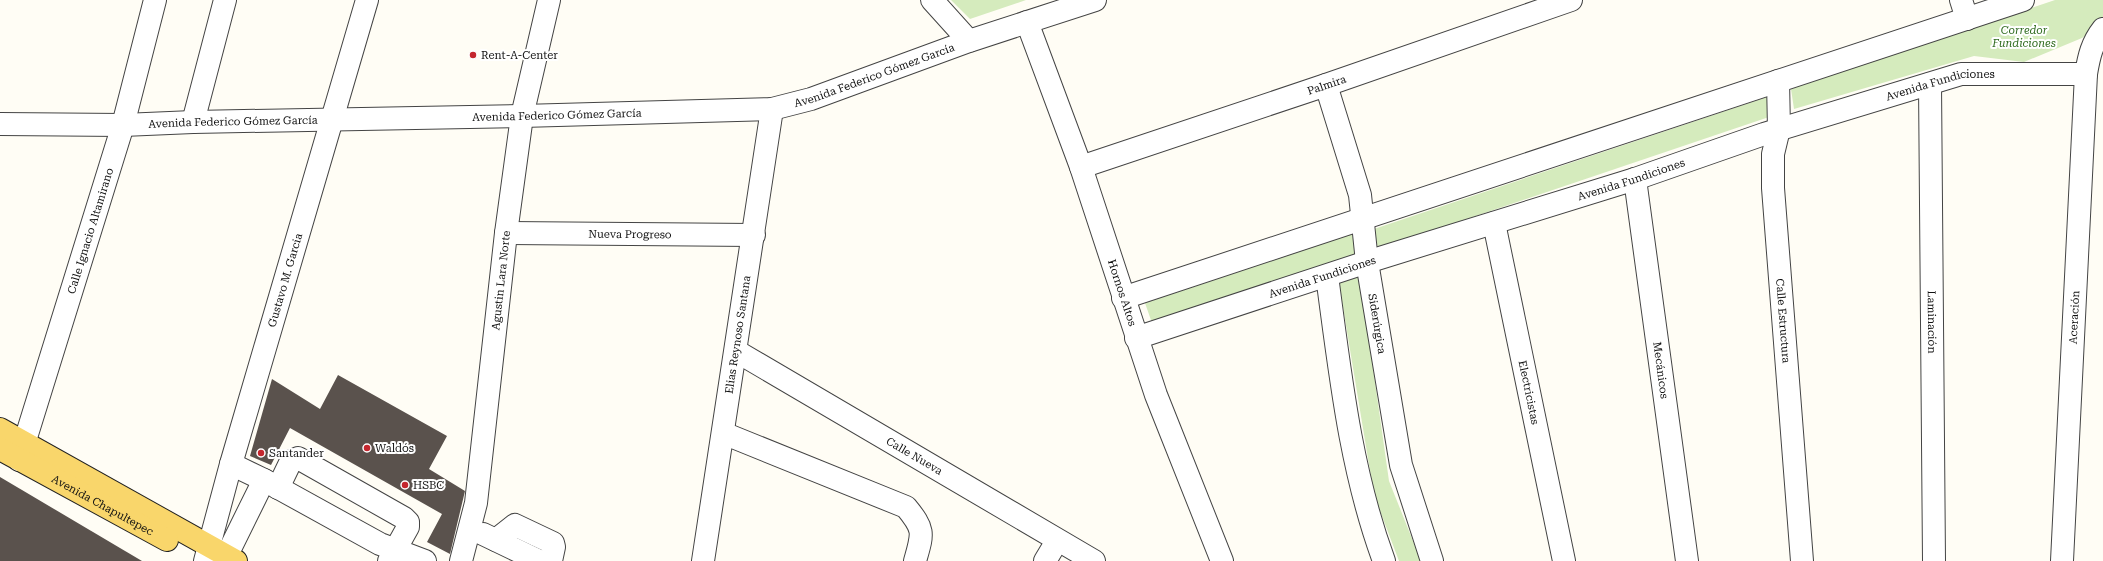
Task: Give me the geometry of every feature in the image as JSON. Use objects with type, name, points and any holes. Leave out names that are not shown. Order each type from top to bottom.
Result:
[{"type":"main road","points":[[0,429],[22,452]]},
{"type":"main road","name":"Avenida Chapultepec","points":[[0,449],[22,452],[216,558]]},
{"type":"street","name":"Calle Ignacio Altamirano","points":[[22,452],[123,125],[155,0]]},
{"type":"street","points":[[193,122],[225,0]]},
{"type":"street","name":"Gustavo M. Garcia","points":[[216,558],[231,464],[367,0]]},
{"type":"street","name":"Agustin Lara Norte","points":[[461,561],[471,528],[476,503],[506,233],[522,116],[549,0]]},
{"type":"street","points":[[932,0],[969,41]]},
{"type":"street","name":"Avenida Federico Gómez García","points":[[0,124],[123,125],[333,118],[522,116],[772,109],[811,100],[969,41],[1095,0]]},
{"type":"street","name":"Palmira","points":[[1081,167],[1326,85],[1535,5],[1571,0]]},
{"type":"street","points":[[1122,298],[1778,81],[1964,9],[2023,0]]},
{"type":"street","name":"Hornos Altos","points":[[1026,22],[1081,167],[1122,298],[1156,395],[1222,561]]},
{"type":"street","points":[[2086,74],[2091,49],[2095,39],[2103,29]]},
{"type":"street","name":"Avenida Fundiciones","points":[[1136,338],[1367,262],[1635,179],[1779,129],[1961,74],[2086,74]]},
{"type":"street","name":"Aceración","points":[[2062,561],[2086,74]]},
{"type":"street","name":"Calle Estructura","points":[[1778,81],[1779,129],[1773,154],[1773,188],[1802,561]]},
{"type":"street","name":"Laminación","points":[[1930,84],[1934,561]]},
{"type":"street","name":"Siderúrgica","points":[[1326,85],[1360,195],[1367,262],[1401,465],[1432,561]]},
{"type":"street","name":"Elias Reynoso Santana","points":[[703,561],[754,235],[772,109]]},
{"type":"street","name":"Mecánicos","points":[[1635,179],[1688,561]]},
{"type":"street","name":"Electricistas","points":[[1494,223],[1564,561]]},
{"type":"street","name":"Nueva Progreso","points":[[506,233],[754,235]]},
{"type":"street","points":[[1327,276],[1348,426],[1362,492],[1372,528],[1384,561]]},
{"type":"street","name":"Calle Nueva","points":[[736,351],[1057,541],[1094,561]]},
{"type":"street","points":[[723,433],[906,507],[919,523],[921,539],[915,561]]},
{"type":"street","points":[[216,558],[271,484],[291,461],[298,458],[404,518],[408,522],[408,527],[392,556]]},
{"type":"street","points":[[231,464],[271,484],[380,544],[392,556],[425,561]]},
{"type":"street","points":[[496,540],[511,526],[519,526],[553,543],[554,547],[551,561]]},
{"type":"street","points":[[471,528],[539,561]]},
{"type":"street","points":[[1045,561],[1057,541]]},
{"type":"green space","points":[[951,0],[1026,0],[970,19]]},
{"type":"green space","name":"Corredor Fundiciones","points":[[2055,0],[2103,0],[2103,24],[2082,38],[2024,62],[1974,56],[1794,109],[1791,89]]},
{"type":"green space","points":[[1770,96],[1772,116],[1378,249],[1374,229]]},
{"type":"green space","points":[[1352,234],[1357,259],[1152,323],[1145,303]]},
{"type":"green space","points":[[1360,276],[1389,481],[1421,561],[1399,561],[1374,495],[1339,283]]},
{"type":"building","points":[[338,375],[447,436],[429,469],[465,491],[450,554],[427,542],[442,514],[290,428],[271,465],[250,456],[272,379],[320,409]]},
{"type":"building","points":[[0,477],[142,561],[0,561]]},
{"type":"place","name":"Rent-A-Center","points":[[473,55]]},
{"type":"place","name":"Waldo´s","points":[[367,448]]},
{"type":"place","name":"Santander","points":[[261,453]]},
{"type":"place","name":"HSBC","points":[[405,485]]}]
